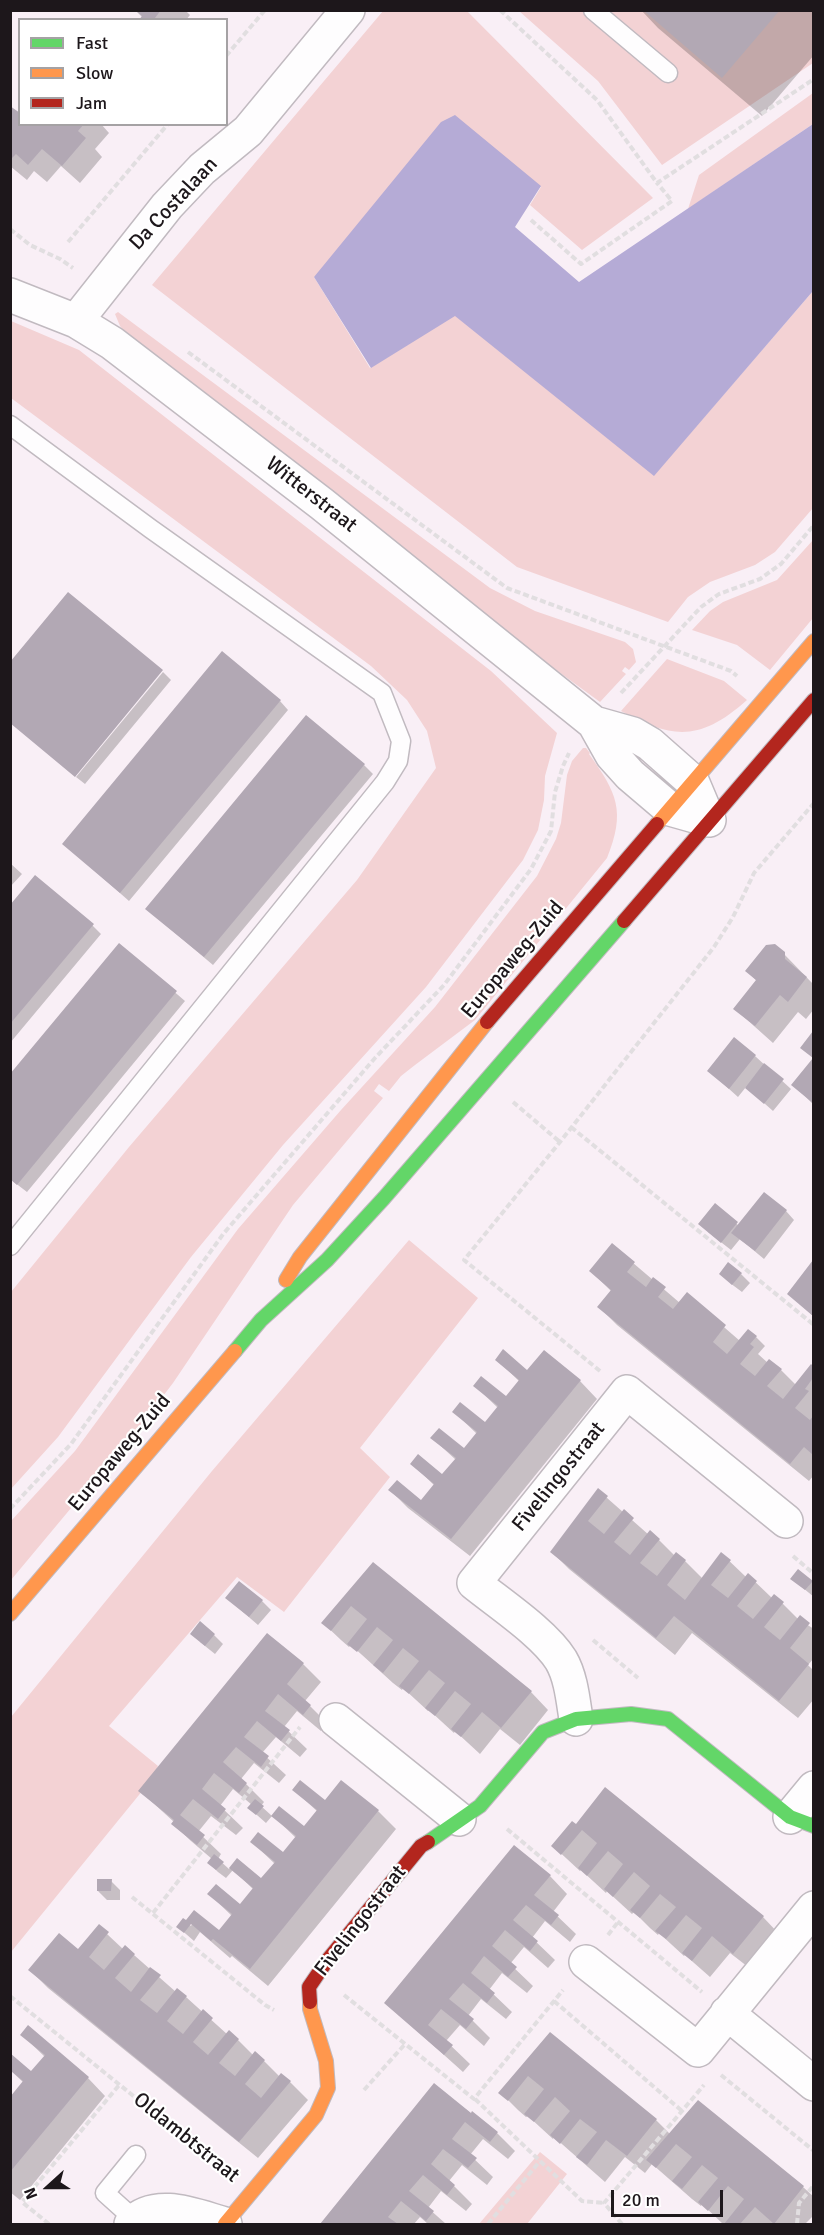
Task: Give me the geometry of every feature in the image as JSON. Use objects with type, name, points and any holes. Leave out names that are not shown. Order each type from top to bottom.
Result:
[{"type":"main road","name":"Europaweg-Zuid","points":[[261,1320],[300,1257],[488,1021],[813,641]]},
{"type":"main road","name":"Europaweg-Zuid","points":[[10,1614],[261,1320],[327,1260],[384,1198],[813,700]]},
{"type":"main road","name":"Fivelingostraat","points":[[225,2224],[316,2115],[328,2088],[326,2061],[310,2009],[309,1987],[421,1846],[470,1812],[543,1732],[576,1719],[631,1714],[669,1719],[802,1821]]},
{"type":"street","name":"Da Costalaan","points":[[76,321],[167,206],[202,169],[248,131],[348,10]]},
{"type":"street","name":"Witterstraat","points":[[10,295],[76,321],[112,343],[305,490],[594,723],[612,754],[630,775],[670,809],[709,820]]},
{"type":"street","name":"Witterstraat","points":[[594,723],[633,734],[650,744],[692,781],[709,820]]},
{"type":"street","points":[[627,1392],[786,1521]]},
{"type":"street","name":"Fivelingostraat","points":[[576,1719],[569,1678],[561,1661],[547,1642],[474,1583],[627,1392]]},
{"type":"street","points":[[336,1720],[470,1812]]},
{"type":"street","name":"Fivelingostraat","points":[[802,1821],[813,1788]]},
{"type":"street","points":[[586,1962],[698,2050],[739,2022],[813,1908]]},
{"type":"street","points":[[739,2022],[813,2084]]},
{"type":"street","points":[[133,2222],[155,2212],[175,2210],[225,2224]]},
{"type":"lane","points":[[593,10],[668,73]]},
{"type":"lane","points":[[10,1246],[385,782],[398,761],[401,741],[382,693],[12,430]]},
{"type":"lane","points":[[133,2222],[105,2193],[136,2155]]},
{"type":"path","points":[[228,54],[265,10]]},
{"type":"path","points":[[500,10],[597,100],[672,201],[581,264],[531,220]]},
{"type":"path","points":[[657,183],[813,79]]},
{"type":"path","points":[[68,242],[166,126]]},
{"type":"path","points":[[10,229],[30,245],[60,259],[100,288]]},
{"type":"path","points":[[186,351],[507,588],[664,645]]},
{"type":"path","points":[[10,1509],[71,1444],[224,1233],[375,1058],[444,985],[524,878],[551,831],[555,792],[562,766],[571,749],[700,607],[719,594],[760,579],[780,564],[813,525]]},
{"type":"path","points":[[627,1392],[464,1260],[714,947],[733,916],[754,873],[813,803]]},
{"type":"path","points":[[513,1102],[560,1142]]},
{"type":"path","points":[[571,1127],[813,1325]]},
{"type":"path","points":[[153,1913],[307,1719],[336,1720]]},
{"type":"path","points":[[470,1812],[618,1922],[739,2022],[716,2070],[813,2151]]},
{"type":"path","points":[[132,1897],[265,2005],[319,2035]]},
{"type":"path","points":[[474,2099],[618,1922]]},
{"type":"path","points":[[318,1974],[474,2099],[582,2201],[604,2203],[622,2224]]},
{"type":"path","name":"Oldambtstraat","points":[[10,1996],[252,2192]]},
{"type":"path","points":[[554,2001],[682,2112]]},
{"type":"path","points":[[604,2203],[709,2079]]},
{"type":"path","name":"Oldambtstraat","points":[[49,2224],[22,2202],[120,2084]]},
{"type":"path","points":[[488,2224],[540,2161]]},
{"type":"path","points":[[797,2224],[800,2203],[813,2185]]},
{"type":"shaded area","points":[[383,11],[467,11],[653,198],[582,250],[530,205],[541,187],[314,277],[370,368],[455,315],[654,475],[813,291],[813,508],[775,552],[755,565],[710,582],[688,597],[668,622],[517,567],[152,285]]},
{"type":"shaded area","points":[[519,11],[813,11],[813,63],[662,165],[598,81]]},
{"type":"shaded area","points":[[813,93],[813,124],[688,209],[699,175]]},
{"type":"shaded area","points":[[455,115],[541,186],[515,227],[579,282],[813,124],[813,291],[654,476],[455,316],[371,368],[314,277],[441,122]]},
{"type":"shaded area","points":[[118,312],[490,588],[535,611],[625,642],[633,649],[636,662],[629,670],[625,667],[622,671],[626,674],[600,702],[526,648],[126,334],[115,314]]},
{"type":"shaded area","points":[[11,321],[79,350],[491,671],[557,733],[545,776],[544,800],[538,830],[523,860],[426,987],[283,1145],[191,1257],[58,1437],[11,1489],[11,1292],[129,1147],[357,880],[436,768],[427,731],[407,700],[371,666],[11,398]]},
{"type":"shaded area","points":[[813,540],[813,618],[770,670],[737,645],[692,630],[710,611],[723,602],[777,580]]},
{"type":"shaded area","points":[[667,659],[724,681],[747,700],[715,723],[686,732],[656,727],[621,711]]},
{"type":"shaded area","points":[[583,748],[590,753],[616,803],[616,827],[607,858],[475,1020],[401,1076],[389,1091],[379,1084],[374,1091],[383,1098],[293,1205],[173,1383],[11,1580],[11,1521],[75,1451],[238,1229],[341,1110],[435,1007],[537,876],[556,839],[561,823],[567,775],[572,761]]},
{"type":"shaded area","points":[[409,1240],[478,1298],[360,1448],[390,1477],[284,1612],[237,1577],[109,1726],[158,1766],[152,1779],[11,1952],[11,1717],[212,1471]]},
{"type":"shaded area","points":[[540,2152],[567,2174],[527,2224],[479,2224]]},
{"type":"building","points":[[135,10],[161,10],[155,18],[140,18],[142,16]]},
{"type":"building","points":[[643,10],[780,10],[722,78]]},
{"type":"building","points":[[10,106],[18,112],[18,126],[82,126],[78,131],[86,138],[62,166],[42,149],[28,165],[16,154],[10,160]]},
{"type":"building","points":[[68,592],[163,670],[75,777],[10,723],[10,662]]},
{"type":"building","points":[[222,651],[281,700],[120,893],[62,844]]},
{"type":"building","points":[[306,715],[365,764],[204,957],[145,909]]},
{"type":"building","points":[[35,875],[94,924],[10,1024],[10,905]]},
{"type":"building","points":[[119,943],[177,991],[17,1185],[10,1179],[10,1074]]},
{"type":"building","points":[[775,944],[785,952],[785,959],[807,977],[788,1002],[780,995],[755,1026],[733,1009],[756,980],[745,971],[766,945]]},
{"type":"building","points":[[813,1031],[813,1058],[800,1048]]},
{"type":"building","points":[[734,1037],[756,1055],[729,1089],[707,1071]]},
{"type":"building","points":[[813,1058],[813,1103],[791,1085]]},
{"type":"building","points":[[764,1063],[784,1079],[764,1104],[745,1088]]},
{"type":"building","points":[[764,1192],[787,1210],[755,1251],[731,1233]]},
{"type":"building","points":[[715,1203],[738,1222],[721,1243],[698,1224]]},
{"type":"building","points":[[612,1243],[635,1262],[627,1272],[646,1287],[653,1277],[666,1287],[658,1297],[673,1309],[687,1292],[726,1325],[713,1342],[727,1354],[748,1329],[757,1336],[750,1344],[754,1347],[740,1364],[755,1376],[769,1359],[782,1369],[767,1386],[783,1399],[811,1364],[813,1366],[813,1378],[805,1389],[809,1391],[795,1408],[810,1420],[813,1416],[813,1455],[804,1447],[790,1464],[597,1307],[611,1290],[589,1271]]},
{"type":"building","points":[[813,1260],[813,1316],[787,1294]]},
{"type":"building","points":[[728,1262],[742,1273],[732,1285],[719,1274]]},
{"type":"building","points":[[503,1349],[527,1370],[544,1350],[581,1380],[451,1539],[388,1490],[397,1480],[421,1500],[434,1484],[410,1464],[418,1454],[442,1474],[456,1458],[430,1438],[439,1428],[464,1448],[477,1432],[452,1412],[460,1402],[485,1422],[498,1406],[473,1386],[481,1376],[506,1396],[519,1380],[495,1360]]},
{"type":"building","points":[[598,1488],[608,1496],[588,1521],[604,1534],[624,1509],[634,1518],[614,1542],[630,1555],[650,1530],[660,1539],[640,1563],[657,1576],[676,1552],[686,1560],[667,1585],[685,1600],[721,1552],[731,1560],[711,1585],[728,1598],[748,1573],[757,1581],[737,1606],[753,1619],[774,1594],[784,1602],[764,1627],[780,1640],[800,1615],[810,1623],[790,1648],[809,1664],[779,1701],[674,1616],[656,1638],[550,1552]]},
{"type":"building","points":[[373,1562],[532,1691],[501,1728],[482,1712],[461,1737],[451,1729],[471,1704],[455,1691],[435,1716],[425,1708],[445,1683],[429,1670],[409,1694],[399,1686],[419,1661],[403,1648],[383,1673],[373,1665],[393,1640],[377,1627],[357,1652],[347,1644],[367,1619],[351,1606],[331,1631],[321,1623]]},
{"type":"building","points":[[798,1569],[813,1581],[805,1590],[790,1579]]},
{"type":"building","points":[[239,1581],[263,1600],[249,1617],[225,1598]]},
{"type":"building","points":[[200,1621],[215,1634],[205,1646],[190,1634]]},
{"type":"building","points":[[267,1633],[304,1663],[287,1684],[311,1705],[303,1715],[278,1694],[265,1711],[290,1730],[281,1741],[257,1721],[244,1737],[269,1756],[261,1767],[236,1747],[223,1762],[247,1783],[239,1793],[214,1773],[202,1789],[226,1809],[218,1819],[193,1799],[180,1815],[205,1835],[197,1845],[171,1824],[174,1820],[138,1791]]},
{"type":"building","points":[[300,1780],[325,1800],[341,1780],[379,1810],[250,1969],[191,1924],[184,1933],[176,1927],[194,1910],[219,1930],[232,1914],[207,1894],[216,1884],[240,1904],[253,1888],[229,1868],[237,1858],[261,1878],[275,1862],[250,1842],[258,1832],[283,1852],[296,1836],[271,1816],[279,1806],[304,1826],[317,1810],[292,1790]]},
{"type":"building","points":[[605,1787],[764,1916],[733,1954],[712,1936],[692,1961],[682,1953],[702,1928],[686,1915],[666,1939],[655,1931],[676,1907],[660,1894],[640,1918],[630,1910],[650,1886],[634,1872],[613,1897],[604,1889],[623,1864],[608,1851],[587,1876],[578,1868],[597,1843],[582,1830],[561,1855],[551,1846],[572,1821],[576,1824]]},
{"type":"building","points":[[255,1799],[264,1806],[256,1815],[247,1808]]},
{"type":"building","points":[[514,1845],[551,1875],[534,1895],[559,1915],[551,1925],[526,1905],[513,1920],[538,1941],[530,1951],[505,1930],[492,1946],[517,1967],[508,1977],[484,1956],[471,1973],[495,1993],[487,2003],[463,1983],[449,1999],[474,2019],[466,2029],[441,2009],[428,2025],[453,2045],[444,2055],[384,2003]]},
{"type":"building","points":[[214,1854],[224,1862],[216,1870],[207,1863]]},
{"type":"building","points":[[97,1879],[112,1879],[111,1891],[97,1891]]},
{"type":"building","points":[[99,1924],[109,1932],[89,1957],[104,1970],[125,1945],[135,1954],[115,1978],[131,1992],[150,1967],[161,1975],[140,2000],[157,2013],[177,1988],[187,1996],[167,2021],[183,2034],[203,2009],[213,2018],[193,2042],[208,2055],[229,2030],[239,2039],[219,2063],[235,2076],[255,2051],[265,2060],[245,2084],[261,2098],[281,2073],[291,2081],[239,2142],[28,1970],[59,1933],[78,1949]]},
{"type":"building","points":[[28,2025],[89,2077],[10,2172],[10,2097],[23,2081],[10,2070],[10,2053],[31,2071],[45,2055],[20,2035]]},
{"type":"building","points":[[550,2032],[657,2119],[627,2156],[606,2140],[587,2165],[576,2157],[597,2132],[580,2119],[560,2144],[550,2135],[570,2111],[555,2097],[534,2122],[524,2114],[544,2089],[528,2076],[508,2101],[498,2093]]},
{"type":"building","points":[[434,2083],[498,2132],[490,2142],[465,2122],[452,2139],[477,2158],[468,2168],[443,2149],[431,2164],[455,2185],[447,2195],[423,2175],[409,2191],[434,2211],[426,2221],[401,2201],[388,2217],[398,2224],[320,2224]]},
{"type":"building","points":[[698,2100],[804,2186],[774,2224],[755,2207],[740,2224],[724,2224],[744,2199],[728,2186],[708,2211],[698,2202],[718,2178],[702,2165],[682,2189],[672,2181],[692,2157],[676,2144],[656,2168],[646,2160]]},
{"type":"traffic: fast","points":[[235,1351],[261,1320],[327,1260],[384,1198],[624,921]]},
{"type":"traffic: fast","points":[[428,1842],[480,1806],[543,1732],[576,1719],[631,1714],[668,1719],[790,1817],[814,1826]]},
{"type":"traffic: slow","points":[[657,824],[814,641]]},
{"type":"traffic: slow","points":[[286,1280],[300,1257],[487,1022]]},
{"type":"traffic: slow","points":[[10,1614],[235,1351]]},
{"type":"traffic: slow","points":[[225,2224],[316,2115],[328,2088],[326,2061],[310,2009],[310,2002]]},
{"type":"traffic: jam","points":[[624,921],[814,700]]},
{"type":"traffic: jam","points":[[487,1022],[657,824]]},
{"type":"traffic: jam","points":[[310,2002],[309,1987],[326,1962],[421,1846],[428,1842]]}]
